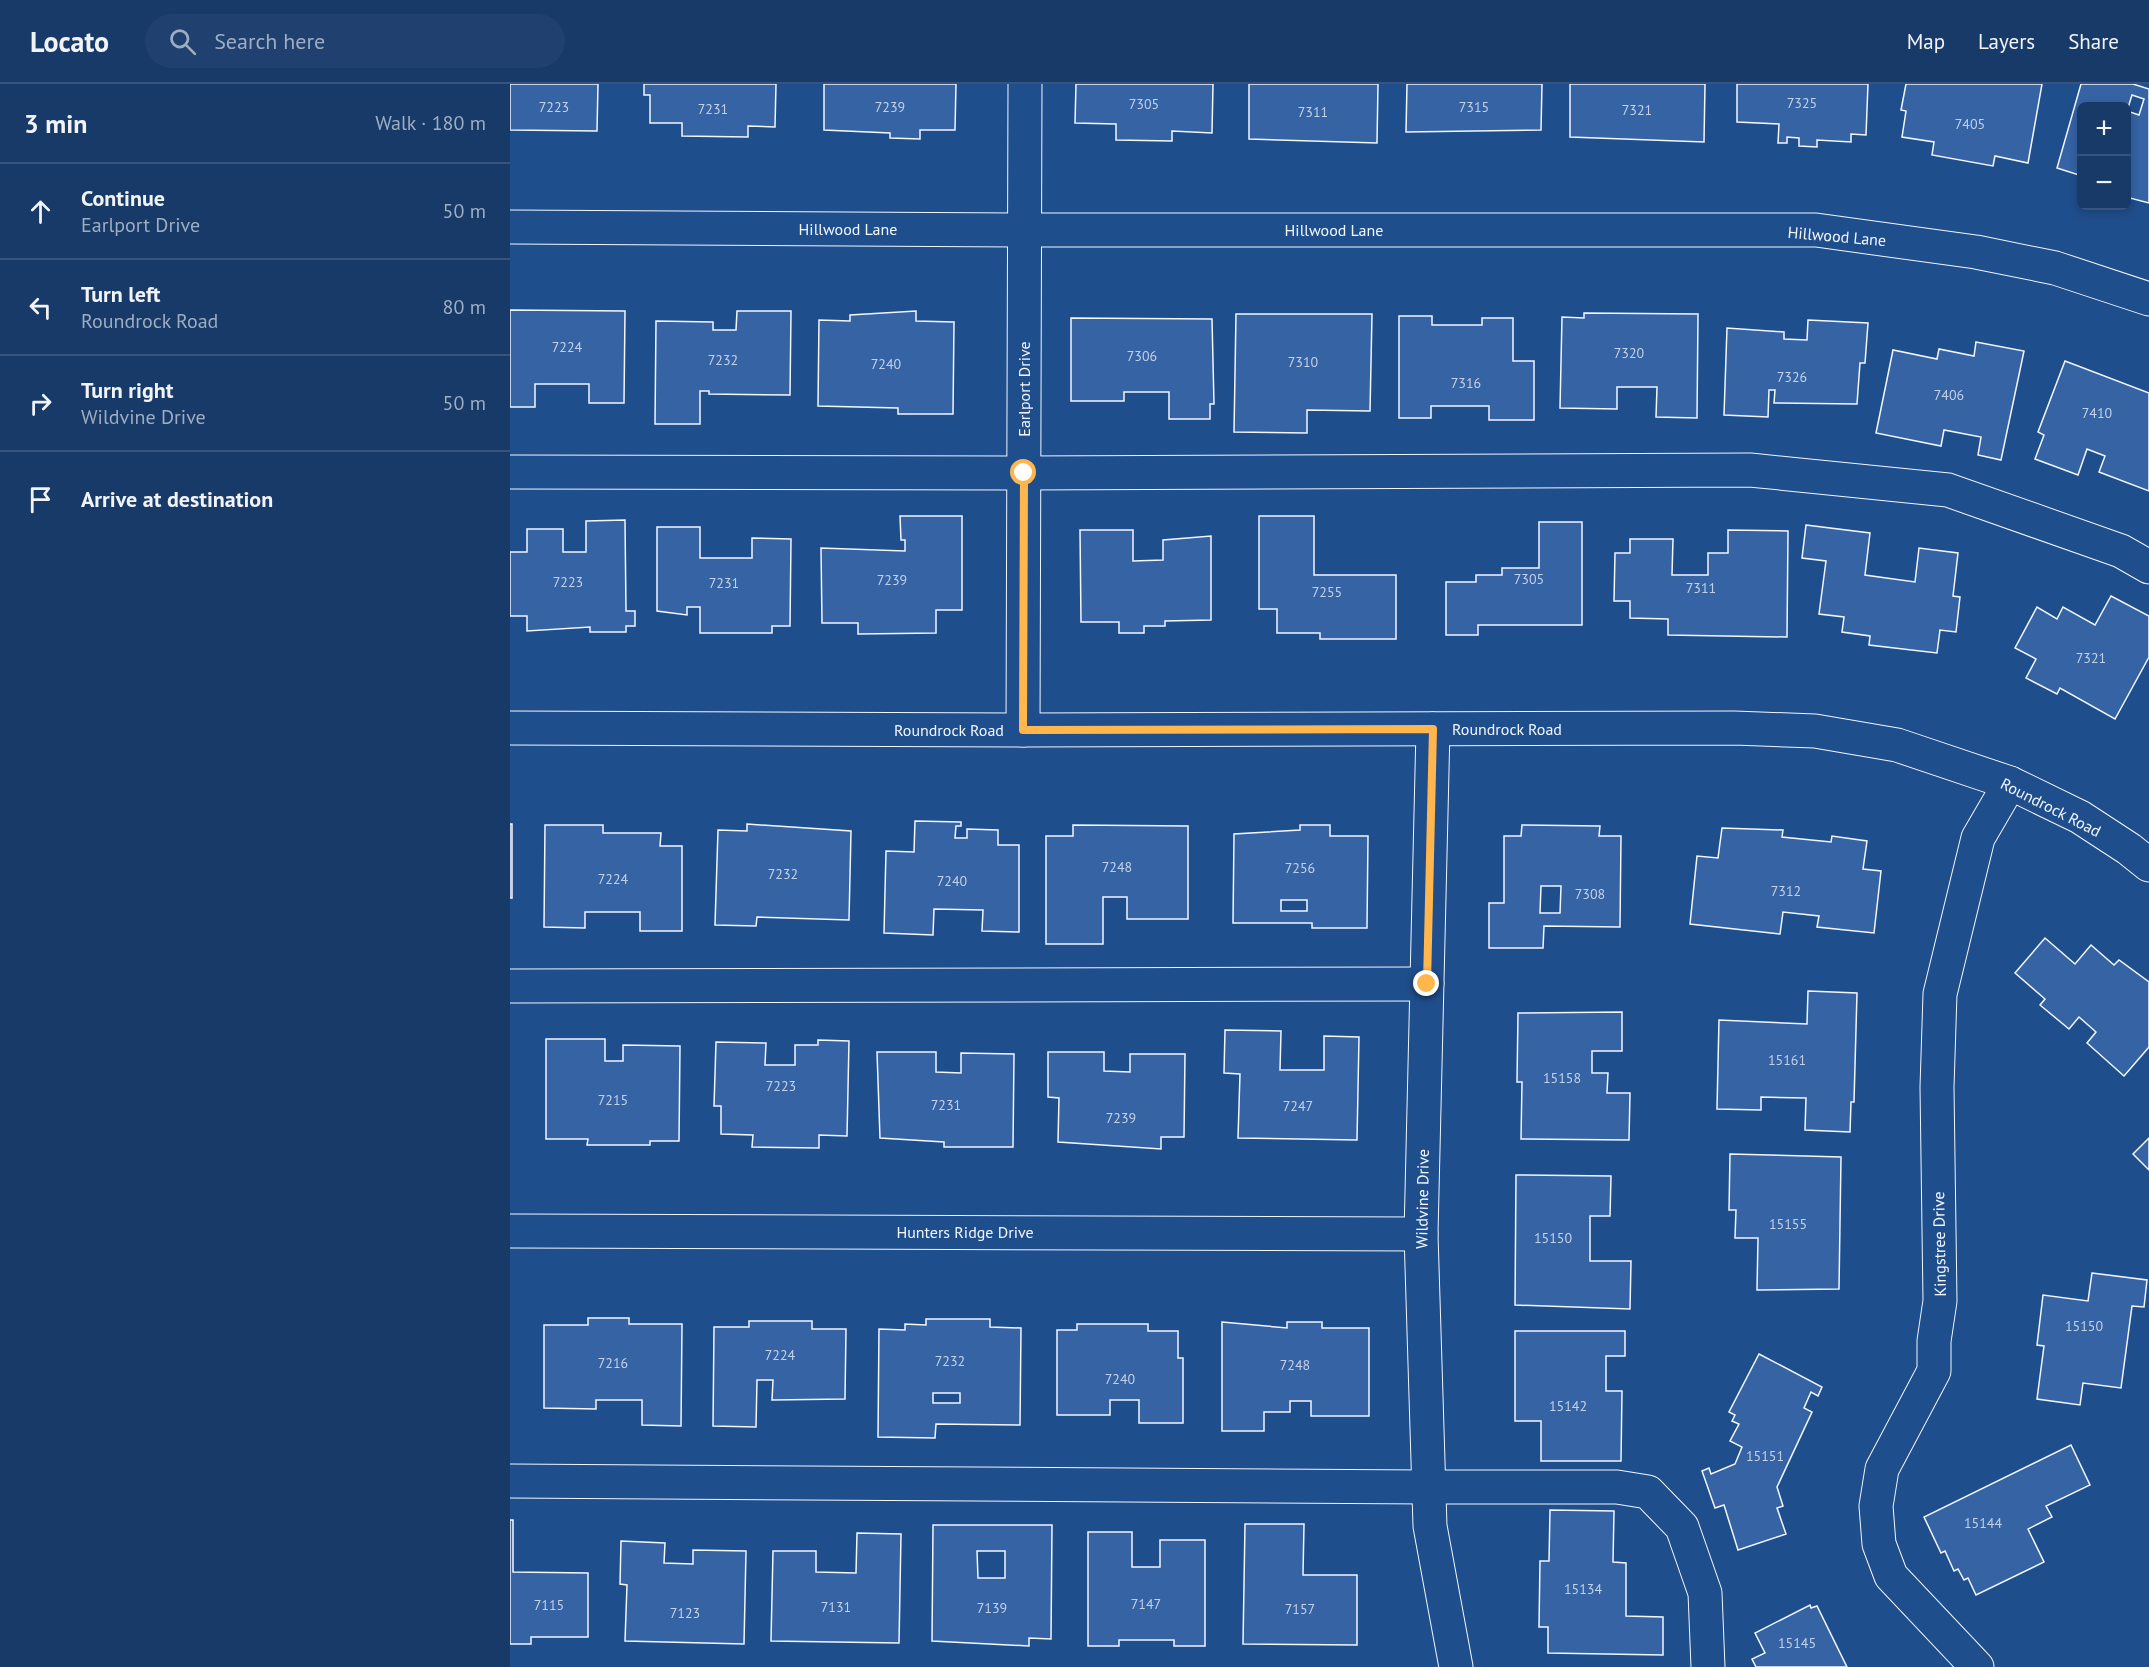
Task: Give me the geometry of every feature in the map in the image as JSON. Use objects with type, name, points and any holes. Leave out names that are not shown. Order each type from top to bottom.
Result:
[{"type":"street","name":"Earlport Drive","points":[[1023,730],[1025,84]]},
{"type":"street","name":"Hillwood Lane","points":[[510,227],[1025,230],[1816,230],[1976,252],[2055,268],[2149,299]]},
{"type":"street","points":[[510,472],[1024,473],[1750,470],[1948,490],[2121,550],[2149,567]]},
{"type":"street","name":"Roundrock Road","points":[[510,728],[1023,730],[1734,728],[1815,731],[1897,745],[2010,783],[2080,818],[2129,849],[2149,865]]},
{"type":"street","name":"Wildvine Drive","points":[[1433,729],[1421,1234],[1427,1488],[1430,1526],[1456,1667]]},
{"type":"street","name":"Kingstree Drive","points":[[1977,1667],[1891,1576],[1879,1544],[1876,1506],[1882,1469],[1934,1371],[1934,1341],[1940,1301],[1937,1087],[1940,994],[1978,838],[2010,783]]},
{"type":"street","points":[[510,986],[1427,984]]},
{"type":"street","name":"Hunters Ridge Drive","points":[[510,1231],[1421,1234]]},
{"type":"street","points":[[510,1481],[1427,1488],[1617,1487],[1648,1492],[1682,1527],[1705,1593],[1708,1667]]},
{"type":"building","points":[[510,84],[598,84],[597,131],[510,130]]},
{"type":"building","points":[[644,84],[776,84],[775,127],[748,126],[748,137],[682,136],[682,123],[650,123],[650,95],[644,95]]},
{"type":"building","points":[[824,84],[956,84],[955,130],[920,130],[920,139],[890,138],[890,133],[824,130]]},
{"type":"building","points":[[1076,84],[1213,84],[1212,133],[1172,131],[1172,141],[1116,140],[1116,124],[1075,123]]},
{"type":"building","points":[[1249,84],[1378,84],[1377,143],[1249,139]]},
{"type":"building","points":[[1407,84],[1542,84],[1541,130],[1406,132]]},
{"type":"building","points":[[1570,84],[1705,84],[1704,142],[1570,137]]},
{"type":"building","points":[[1737,84],[1868,84],[1866,135],[1851,134],[1851,142],[1817,140],[1817,147],[1799,146],[1799,138],[1787,137],[1787,143],[1778,143],[1779,124],[1737,122]]},
{"type":"building","points":[[1906,84],[2042,84],[2028,163],[1995,156],[1993,166],[1932,155],[1934,142],[1902,137],[1906,111],[1901,110]]},
{"type":"building","points":[[2081,84],[2133,84],[2149,89],[2149,203],[2131,198],[2131,112],[2139,115],[2144,99],[2132,95],[2130,102],[2077,102],[2077,174],[2057,168]]},
{"type":"building","points":[[510,310],[625,311],[624,403],[589,403],[589,384],[535,384],[535,407],[510,407]]},
{"type":"building","points":[[737,311],[791,311],[790,395],[709,394],[709,391],[700,391],[700,424],[655,424],[656,321],[713,322],[713,330],[736,330]]},
{"type":"building","points":[[916,311],[916,321],[954,322],[953,414],[898,414],[898,408],[818,406],[819,320],[850,321],[850,315]]},
{"type":"building","points":[[1584,313],[1698,314],[1697,418],[1656,417],[1657,387],[1617,387],[1617,409],[1560,408],[1562,317],[1584,318]]},
{"type":"building","points":[[1236,314],[1372,314],[1370,411],[1307,410],[1307,433],[1234,432]]},
{"type":"building","points":[[1399,316],[1432,316],[1432,325],[1482,325],[1482,318],[1513,318],[1513,361],[1534,361],[1534,420],[1489,420],[1489,406],[1431,406],[1431,418],[1399,418]]},
{"type":"building","points":[[1071,318],[1212,319],[1214,404],[1210,404],[1210,419],[1169,419],[1169,392],[1124,392],[1124,401],[1071,401]]},
{"type":"building","points":[[1808,320],[1868,323],[1865,363],[1860,363],[1857,404],[1774,403],[1775,390],[1769,390],[1768,417],[1724,415],[1727,328],[1784,332],[1784,339],[1807,340]]},
{"type":"building","points":[[1976,342],[2024,351],[2001,460],[1978,455],[1981,437],[1944,430],[1941,446],[1876,433],[1893,350],[1937,359],[1939,349],[1974,356]]},
{"type":"building","points":[[2065,361],[2149,393],[2149,491],[2099,472],[2105,456],[2087,449],[2078,475],[2035,459],[2044,435],[2038,432]]},
{"type":"building","points":[[900,516],[962,516],[962,610],[936,610],[936,633],[858,634],[858,623],[822,623],[821,548],[905,551],[905,540],[901,540]]},
{"type":"building","points":[[1259,516],[1314,516],[1314,575],[1396,575],[1396,639],[1320,639],[1320,633],[1277,633],[1277,609],[1259,609]]},
{"type":"building","points":[[625,520],[626,611],[635,611],[635,626],[626,626],[626,632],[590,632],[590,627],[527,631],[527,616],[510,616],[510,552],[527,552],[527,529],[563,529],[563,552],[586,552],[586,521]]},
{"type":"building","points":[[1539,522],[1582,522],[1582,625],[1478,625],[1478,635],[1446,635],[1446,582],[1476,582],[1476,575],[1502,575],[1502,568],[1539,568]]},
{"type":"building","points":[[1806,525],[1870,533],[1865,575],[1915,582],[1919,548],[1958,553],[1953,596],[1960,597],[1956,632],[1940,630],[1937,653],[1869,645],[1870,636],[1842,632],[1844,617],[1819,614],[1826,561],[1802,558]]},
{"type":"building","points":[[657,527],[700,527],[700,558],[752,558],[752,538],[791,539],[790,626],[772,626],[772,633],[700,633],[700,607],[687,607],[687,615],[657,611]]},
{"type":"building","points":[[1080,530],[1133,530],[1133,561],[1163,560],[1163,540],[1211,536],[1211,620],[1165,621],[1165,626],[1144,626],[1144,633],[1119,633],[1119,622],[1081,622]]},
{"type":"building","points":[[1728,530],[1788,531],[1787,637],[1668,635],[1668,619],[1630,618],[1630,601],[1614,601],[1615,553],[1630,553],[1630,539],[1673,539],[1672,575],[1708,575],[1708,553],[1728,553]]},
{"type":"building","points":[[2111,596],[2149,616],[2149,657],[2115,719],[2060,688],[2057,694],[2026,678],[2036,659],[2015,648],[2037,607],[2057,619],[2063,607],[2095,625]]},
{"type":"building","points":[[915,821],[961,822],[961,826],[956,826],[955,838],[967,838],[967,829],[998,830],[998,845],[1019,845],[1019,932],[982,931],[983,910],[934,909],[933,935],[884,933],[886,851],[914,852]]},
{"type":"building","points":[[510,824],[512,824],[512,898],[510,898]]},
{"type":"building","points":[[747,824],[851,831],[849,920],[757,917],[756,926],[715,925],[718,830],[747,831]]},
{"type":"building","points":[[545,825],[603,825],[603,833],[661,833],[660,846],[682,846],[682,931],[640,931],[640,912],[585,912],[585,928],[544,927]]},
{"type":"building","points":[[1073,825],[1188,826],[1188,919],[1127,919],[1127,897],[1103,897],[1103,944],[1046,944],[1046,836],[1073,836]]},
{"type":"building","points":[[1300,825],[1330,825],[1330,836],[1368,836],[1367,928],[1312,928],[1312,923],[1233,923],[1234,834],[1300,830]],"holes":[[[1281,900],[1307,900],[1307,911],[1281,911]]]},
{"type":"building","points":[[1522,825],[1600,826],[1599,836],[1621,836],[1620,927],[1544,926],[1543,948],[1489,948],[1489,903],[1504,903],[1504,836],[1521,836]],"holes":[[[1541,886],[1561,886],[1560,913],[1540,913]]]},
{"type":"building","points":[[1722,828],[1783,830],[1782,837],[1831,842],[1832,836],[1867,841],[1863,869],[1881,871],[1874,933],[1817,927],[1819,916],[1783,912],[1780,934],[1690,924],[1697,856],[1718,858]]},
{"type":"building","points":[[2045,938],[2075,964],[2091,945],[2114,965],[2119,960],[2149,982],[2149,1047],[2124,1076],[2087,1043],[2096,1032],[2079,1017],[2069,1029],[2040,1005],[2045,999],[2015,973]]},
{"type":"building","points":[[1808,991],[1857,993],[1854,1102],[1851,1102],[1850,1132],[1805,1130],[1806,1098],[1761,1097],[1761,1110],[1717,1109],[1719,1020],[1807,1024]]},
{"type":"building","points":[[1622,1012],[1622,1051],[1592,1051],[1592,1073],[1608,1073],[1607,1093],[1630,1093],[1629,1140],[1521,1139],[1522,1082],[1517,1082],[1518,1013]]},
{"type":"building","points":[[1225,1030],[1281,1031],[1280,1070],[1324,1070],[1324,1036],[1359,1037],[1357,1140],[1238,1138],[1240,1074],[1224,1073]]},
{"type":"building","points":[[546,1039],[605,1039],[605,1061],[623,1061],[623,1045],[680,1046],[679,1141],[650,1141],[650,1145],[587,1145],[588,1139],[546,1139]]},
{"type":"building","points":[[818,1040],[849,1041],[847,1136],[819,1135],[819,1148],[752,1147],[753,1135],[721,1134],[721,1106],[714,1106],[716,1042],[766,1043],[765,1065],[795,1065],[795,1045],[818,1045]]},
{"type":"building","points":[[877,1052],[936,1052],[936,1072],[961,1073],[961,1053],[1014,1054],[1013,1147],[944,1147],[944,1142],[880,1138]]},
{"type":"building","points":[[1048,1052],[1104,1052],[1104,1071],[1130,1072],[1130,1054],[1185,1054],[1184,1137],[1161,1137],[1161,1149],[1058,1142],[1059,1098],[1048,1097]]},
{"type":"building","points":[[2149,1138],[2149,1170],[2133,1154]]},
{"type":"building","points":[[1730,1154],[1841,1157],[1839,1289],[1757,1290],[1758,1238],[1735,1238],[1736,1210],[1729,1210]]},
{"type":"building","points":[[1516,1175],[1611,1176],[1610,1216],[1590,1216],[1590,1261],[1631,1261],[1630,1309],[1515,1305]]},
{"type":"building","points":[[2092,1273],[2147,1280],[2144,1307],[2132,1306],[2121,1388],[2083,1383],[2080,1405],[2037,1399],[2044,1346],[2037,1345],[2043,1295],[2088,1301]]},
{"type":"building","points":[[588,1318],[629,1318],[629,1324],[682,1324],[681,1426],[642,1425],[642,1400],[596,1400],[596,1409],[544,1408],[544,1325],[588,1325]]},
{"type":"building","points":[[926,1319],[990,1319],[990,1327],[1021,1328],[1020,1425],[936,1424],[935,1438],[878,1437],[879,1329],[905,1330],[905,1324],[926,1325]],"holes":[[[933,1393],[960,1393],[960,1403],[933,1403]]]},
{"type":"building","points":[[749,1321],[812,1321],[812,1329],[846,1329],[845,1399],[772,1400],[773,1380],[757,1380],[756,1427],[713,1426],[714,1327],[749,1327]]},
{"type":"building","points":[[1222,1322],[1287,1328],[1287,1322],[1322,1322],[1322,1328],[1369,1328],[1369,1416],[1311,1416],[1311,1401],[1290,1401],[1290,1412],[1264,1412],[1264,1431],[1222,1431]]},
{"type":"building","points":[[1077,1324],[1148,1324],[1148,1331],[1178,1331],[1178,1358],[1183,1358],[1183,1423],[1139,1423],[1139,1400],[1110,1400],[1110,1415],[1057,1415],[1057,1330],[1077,1330]]},
{"type":"building","points":[[1515,1331],[1625,1331],[1625,1356],[1606,1356],[1606,1391],[1622,1391],[1621,1461],[1541,1461],[1541,1421],[1515,1421]]},
{"type":"building","points":[[1759,1354],[1822,1387],[1818,1396],[1811,1392],[1804,1408],[1812,1412],[1777,1487],[1783,1506],[1777,1508],[1786,1534],[1738,1550],[1724,1505],[1715,1508],[1702,1471],[1709,1468],[1711,1474],[1735,1464],[1742,1447],[1730,1441],[1739,1424],[1732,1421],[1735,1415],[1729,1412]]},
{"type":"building","points":[[2071,1445],[2090,1485],[2046,1506],[2052,1517],[2028,1529],[2044,1562],[1976,1595],[1968,1578],[1964,1580],[1958,1569],[1954,1571],[1945,1551],[1941,1553],[1924,1517]]},
{"type":"building","points":[[1550,1510],[1614,1511],[1613,1562],[1626,1563],[1626,1616],[1663,1617],[1663,1655],[1548,1653],[1548,1627],[1539,1627],[1540,1561],[1549,1561]]},
{"type":"building","points":[[510,1520],[513,1520],[513,1572],[588,1573],[588,1637],[531,1637],[531,1644],[510,1644]]},
{"type":"building","points":[[1245,1524],[1304,1524],[1303,1575],[1357,1575],[1357,1645],[1243,1644]]},
{"type":"building","points":[[933,1525],[1052,1525],[1051,1639],[1029,1638],[1029,1646],[932,1641]],"holes":[[[977,1551],[1005,1551],[1005,1578],[978,1578]]]},
{"type":"building","points":[[1088,1532],[1132,1532],[1132,1567],[1160,1567],[1160,1540],[1205,1540],[1205,1646],[1174,1646],[1174,1640],[1119,1640],[1119,1646],[1088,1646]]},
{"type":"building","points":[[857,1533],[901,1534],[899,1643],[771,1641],[773,1551],[816,1551],[816,1572],[856,1573]]},
{"type":"building","points":[[621,1541],[665,1543],[664,1563],[693,1564],[693,1550],[746,1551],[744,1644],[625,1641],[627,1585],[620,1584]]},
{"type":"building","points":[[1810,1605],[1811,1608],[1817,1606],[1847,1667],[1756,1667],[1752,1659],[1765,1653],[1755,1633]]},
{"type":"route","points":[[1024,473],[1023,730],[1433,729],[1427,984]]}]
